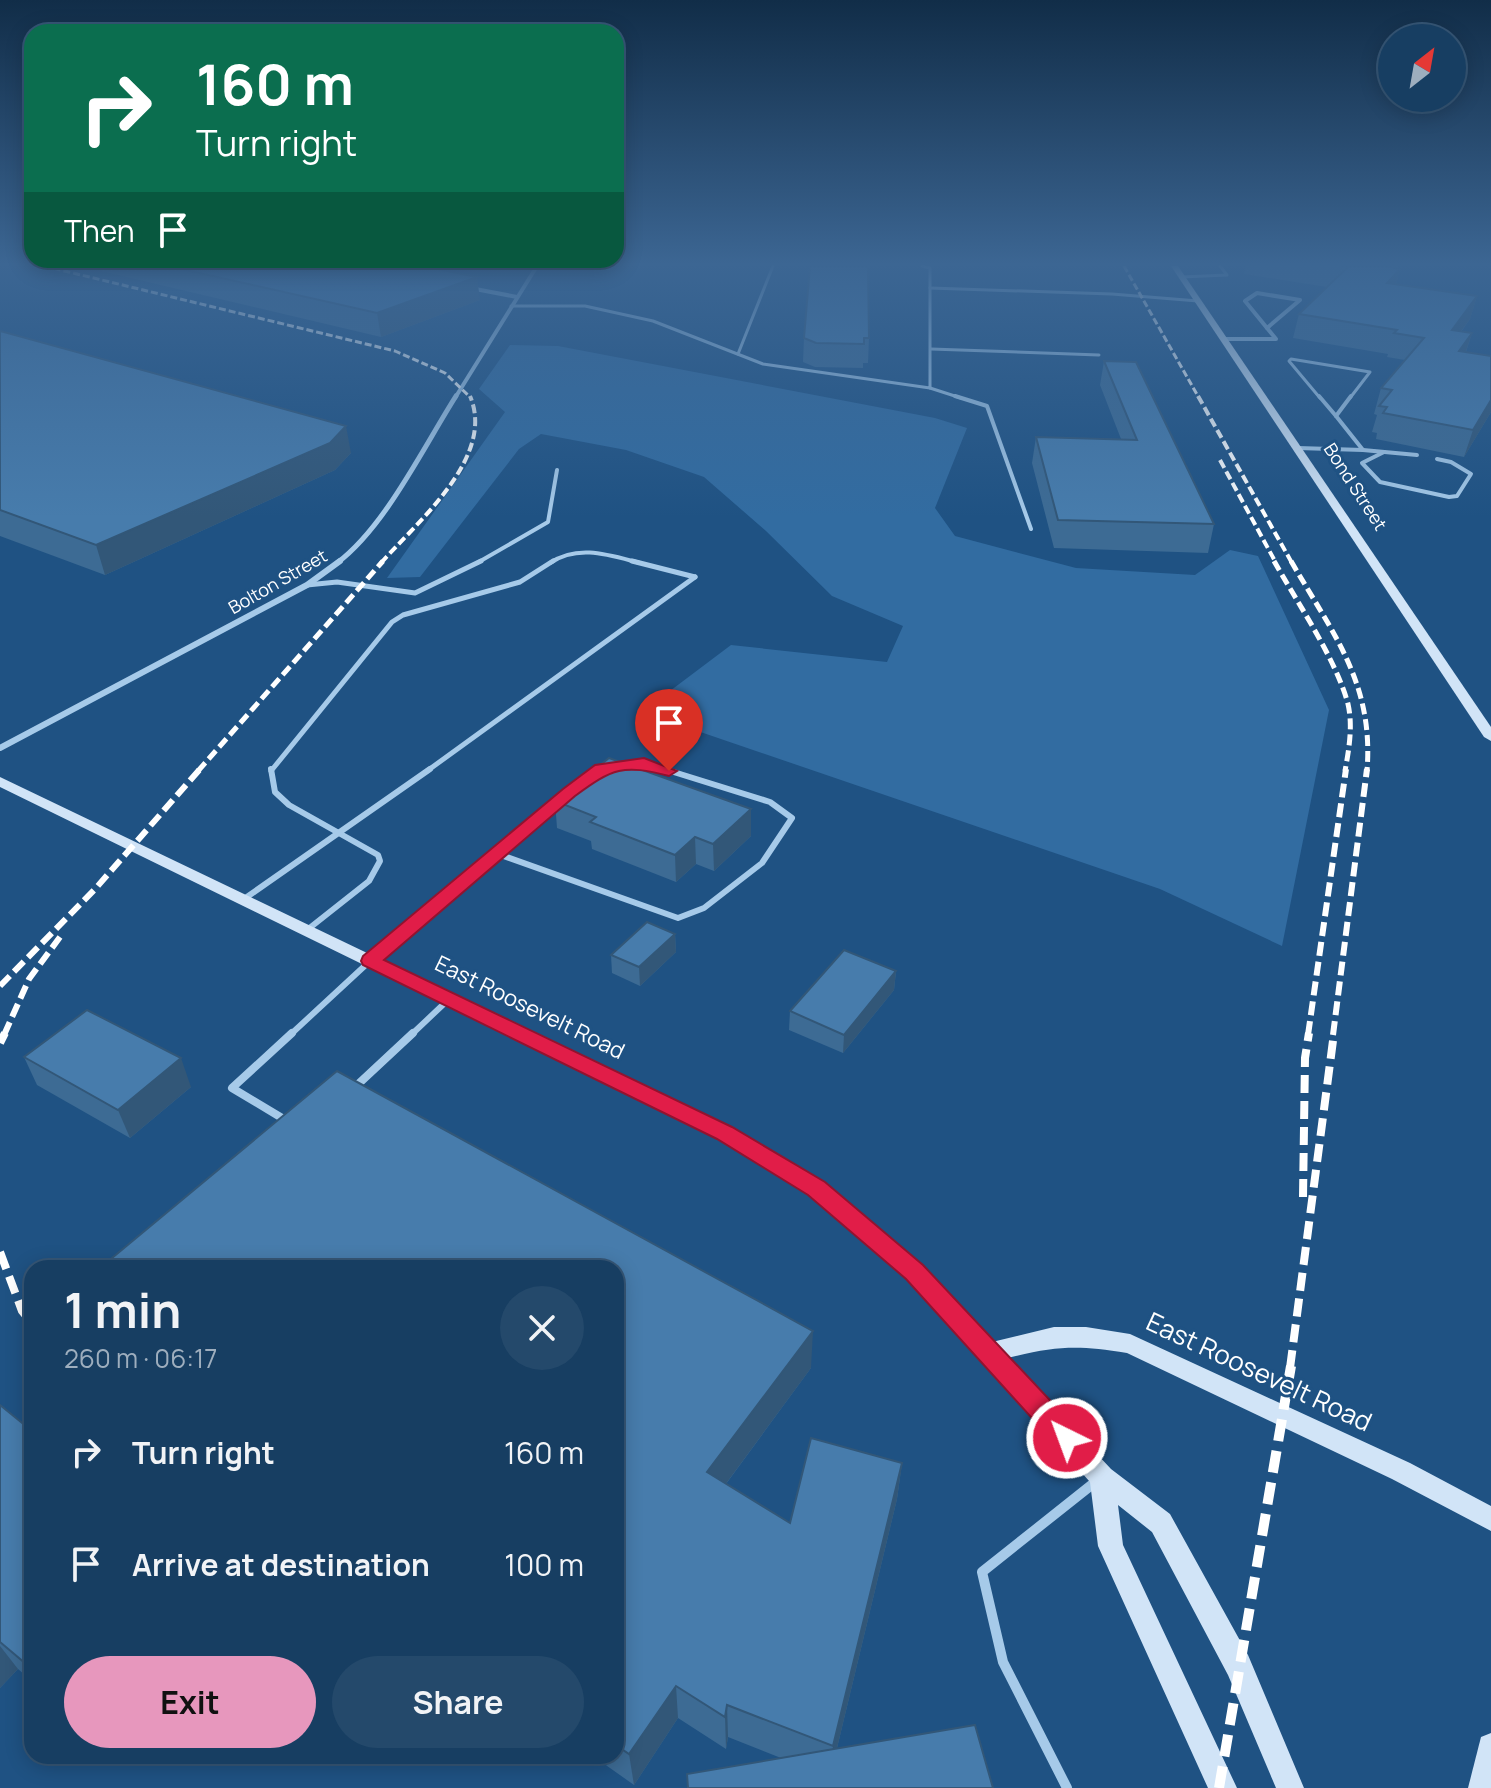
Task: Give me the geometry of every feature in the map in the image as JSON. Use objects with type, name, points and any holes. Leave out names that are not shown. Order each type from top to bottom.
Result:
[{"type":"street","name":"Bolton Street","points":[[0,748],[307,585],[354,550],[380,517],[484,349]]},
{"type":"street","name":"Bond Street","points":[[1231,349],[1491,737]]},
{"type":"street","name":"East Roosevelt Road","points":[[0,781],[725,1133],[816,1188],[914,1272],[1102,1477],[1161,1523],[1238,1665],[1290,1788]]},
{"type":"street","name":"East Roosevelt Road","points":[[990,1352],[1054,1337],[1086,1337],[1130,1344],[1401,1471],[1491,1519]]},
{"type":"street","points":[[1102,1477],[1111,1546],[1223,1788]]},
{"type":"street","points":[[1482,1788],[1491,1747]]},
{"type":"lane","points":[[726,349],[763,364],[930,388],[987,406],[1031,529]]},
{"type":"lane","points":[[738,354],[740,349]]},
{"type":"lane","points":[[930,388],[931,349]]},
{"type":"lane","points":[[943,349],[1099,355]]},
{"type":"lane","points":[[1335,417],[1370,372],[1291,359],[1289,361],[1335,417],[1363,450]]},
{"type":"lane","points":[[1298,448],[1417,455]]},
{"type":"lane","points":[[1384,452],[1362,463],[1380,482],[1449,497],[1457,496],[1471,474],[1451,462],[1437,459]]},
{"type":"lane","points":[[307,585],[347,581],[399,593],[415,593],[507,548],[548,522],[557,470]]},
{"type":"lane","points":[[244,899],[338,836],[695,577],[610,555],[577,551],[563,554],[520,582],[403,615],[380,637],[271,769],[272,786],[281,799],[338,836],[378,855],[378,869],[369,881],[307,930]]},
{"type":"lane","points":[[498,854],[678,918],[704,908],[762,863],[792,818],[770,802],[644,763],[615,767]]},
{"type":"lane","points":[[294,1125],[232,1088],[370,961],[569,792]]},
{"type":"lane","points":[[347,1094],[449,999]]},
{"type":"lane","points":[[1067,1788],[1003,1662],[982,1572],[1102,1477]]},
{"type":"shaded area","points":[[507,349],[576,349],[935,418],[967,428],[935,508],[955,536],[1076,568],[1195,575],[1230,550],[1258,556],[1329,710],[1282,946],[1160,889],[642,712],[731,645],[887,662],[903,626],[832,596],[766,531],[704,477],[626,450],[541,434],[519,449],[420,577],[387,578],[505,412],[479,389]]},
{"type":"building","points":[[0,349],[67,349],[346,426],[330,443],[96,545],[0,510]]},
{"type":"building","points":[[1414,349],[1460,349],[1491,356],[1491,400],[1473,430],[1383,413],[1387,407],[1379,406],[1392,390],[1381,388]]},
{"type":"building","points":[[1104,361],[1136,362],[1214,524],[1058,520],[1036,437],[1137,440]]},
{"type":"building","points":[[609,758],[751,809],[713,844],[695,837],[675,855],[590,822],[596,817],[555,801]]},
{"type":"building","points":[[647,922],[675,934],[639,967],[611,955]]},
{"type":"building","points":[[844,950],[896,971],[844,1035],[790,1011]]},
{"type":"building","points":[[87,1010],[181,1058],[118,1110],[24,1057]]},
{"type":"building","points":[[337,1071],[813,1331],[707,1472],[790,1523],[811,1438],[902,1463],[833,1746],[727,1705],[725,1717],[676,1686],[629,1754],[624,1751],[624,1260],[110,1260]]},
{"type":"building","points":[[0,1405],[24,1424],[24,1662],[0,1642]]},
{"type":"building","points":[[975,1725],[993,1788],[688,1788],[687,1774]]},
{"type":"railway","points":[[389,349],[445,373],[470,397]]},
{"type":"railway","points":[[1171,349],[1199,398]]},
{"type":"railway","points":[[1198,396],[1292,563]]},
{"type":"railway","points":[[381,563],[432,508],[463,465],[472,442],[475,419],[470,397]]},
{"type":"railway","points":[[1220,460],[1276,563]]},
{"type":"railway","points":[[198,771],[383,561]]},
{"type":"railway","points":[[1274,561],[1325,650],[1348,704],[1349,746],[1345,771]]},
{"type":"railway","points":[[1291,561],[1335,636],[1357,685],[1364,711],[1367,769]]},
{"type":"railway","points":[[0,986],[96,888],[200,769]]},
{"type":"railway","points":[[1308,1035],[1346,769]]},
{"type":"railway","points":[[1333,1035],[1367,769]]},
{"type":"railway","points":[[4,1035],[29,979],[60,937]]},
{"type":"railway","points":[[1303,1197],[1305,1058],[1309,1033]]},
{"type":"railway","points":[[1290,1368],[1334,1033]]},
{"type":"railway","points":[[0,1043],[4,1035]]},
{"type":"railway","points":[[0,1252],[24,1313]]},
{"type":"railway","points":[[1219,1788],[1291,1366]]},
{"type":"route","points":[[669,771],[644,763],[601,769],[569,792],[370,961],[725,1133],[816,1188],[914,1272],[1067,1438]]}]
